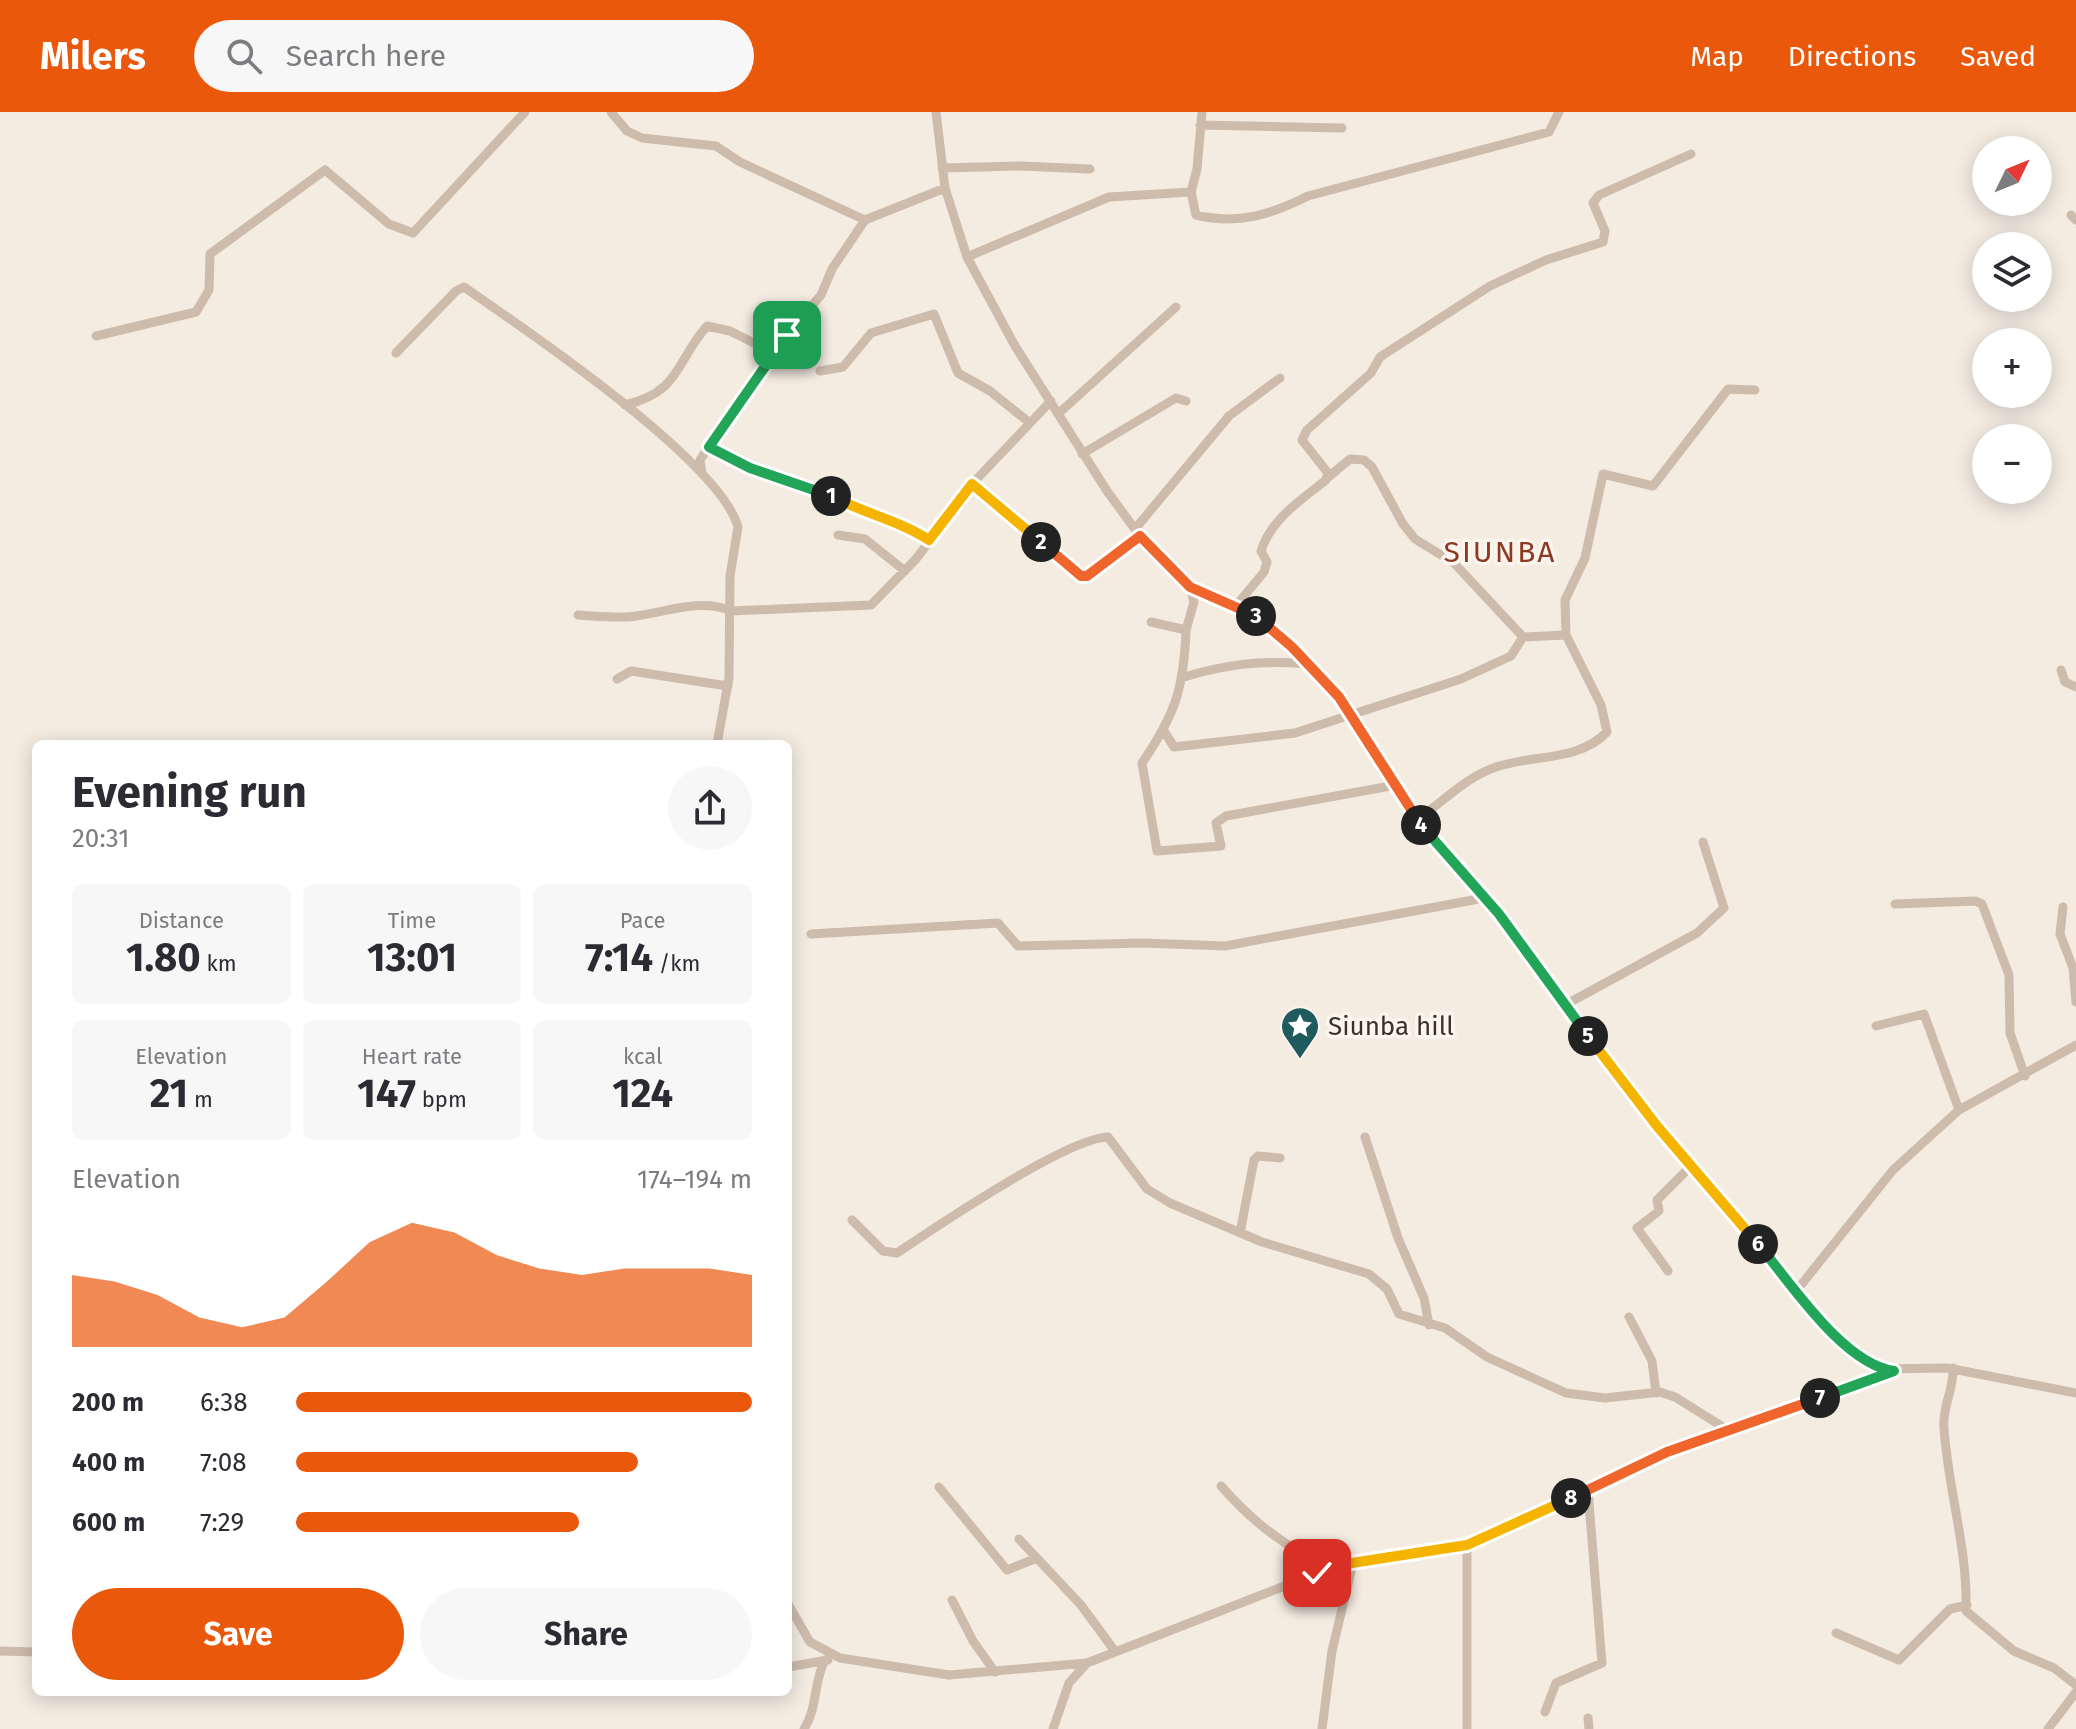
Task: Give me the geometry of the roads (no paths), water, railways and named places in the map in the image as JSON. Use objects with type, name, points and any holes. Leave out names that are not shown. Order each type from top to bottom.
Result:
[{"type":"street","points":[[96,336],[196,312],[209,290],[210,254],[325,170],[389,224],[413,233],[525,112]]},
{"type":"street","points":[[611,112],[627,131],[642,138],[716,146],[740,162],[865,220]]},
{"type":"street","points":[[936,112],[945,188],[967,257],[1015,346],[1082,454],[1137,533],[1190,587],[1259,618],[1334,691],[1418,819],[1484,898],[1691,1166],[1855,1357],[1879,1369],[1953,1368],[2076,1393]]},
{"type":"street","points":[[1202,112],[1191,192],[1196,215],[1229,222],[1280,210],[1308,196],[1549,132],[1559,112]]},
{"type":"street","points":[[1200,125],[1342,128]]},
{"type":"street","points":[[1326,479],[1328,473],[1302,440],[1307,430],[1371,373],[1380,357],[1490,286],[1546,260],[1603,242],[1605,231],[1594,208],[1595,198],[1691,154]]},
{"type":"street","points":[[942,168],[1021,166],[1090,169]]},
{"type":"street","points":[[702,474],[700,460],[772,352],[821,295],[832,269],[865,220],[945,188]]},
{"type":"street","points":[[967,257],[1109,197],[1191,192]]},
{"type":"street","points":[[396,353],[456,291],[464,287],[600,383],[702,474],[738,527],[730,576],[728,686],[718,740]]},
{"type":"street","points":[[1058,414],[1176,307]]},
{"type":"street","points":[[820,371],[843,367],[871,333],[934,314],[958,373],[990,391],[1030,423]]},
{"type":"street","points":[[625,405],[658,394],[707,326],[730,331],[772,352]]},
{"type":"street","points":[[972,484],[1081,576],[1093,573],[1137,533],[1229,416],[1280,378]]},
{"type":"street","points":[[1418,819],[1478,775],[1518,762],[1583,751],[1607,732],[1601,705],[1566,635],[1565,600],[1585,558],[1603,474],[1653,486],[1728,389],[1755,390]]},
{"type":"street","points":[[1082,454],[1176,398],[1186,401]]},
{"type":"street","points":[[578,615],[633,617],[675,608],[719,606],[731,611],[868,606],[905,571],[972,484],[1051,401]]},
{"type":"street","points":[[709,447],[750,468],[820,490],[854,508],[878,513],[929,540]]},
{"type":"street","points":[[1235,607],[1264,572],[1267,562],[1261,551],[1266,537],[1288,509],[1350,459],[1364,460],[1372,467],[1403,524],[1415,539],[1454,563],[1523,637],[1566,635]]},
{"type":"street","points":[[838,535],[865,539],[905,571]]},
{"type":"street","points":[[1190,587],[1194,602],[1186,630],[1184,677],[1164,731],[1142,763],[1141,774],[1157,851],[1221,846],[1216,823],[1226,816],[1396,785]]},
{"type":"street","points":[[1151,622],[1186,630]]},
{"type":"street","points":[[1164,731],[1174,747],[1295,733],[1461,679],[1511,656],[1523,637]]},
{"type":"street","points":[[1184,677],[1228,664],[1263,660],[1306,664]]},
{"type":"street","points":[[2061,670],[2065,682],[2076,687]]},
{"type":"street","points":[[617,679],[631,671],[728,686]]},
{"type":"street","points":[[1565,1005],[1697,933],[1724,908],[1703,842]]},
{"type":"street","points":[[811,934],[998,923],[1018,946],[1143,943],[1225,946],[1484,898]]},
{"type":"street","points":[[1895,904],[1975,901],[1982,904],[2009,975],[2010,1033],[2025,1076]]},
{"type":"street","points":[[2063,907],[2060,934],[2073,968],[2076,1002]]},
{"type":"street","points":[[1876,1026],[1924,1014],[1959,1110]]},
{"type":"street","points":[[1797,1290],[1893,1170],[1959,1110],[2076,1045]]},
{"type":"street","points":[[852,1220],[883,1251],[897,1253],[1056,1156],[1092,1137],[1108,1137],[1147,1189],[1240,1233],[1318,1261],[1369,1274],[1387,1289],[1399,1314],[1445,1328],[1487,1357],[1529,1379],[1566,1393],[1605,1398],[1656,1393],[1675,1397],[1728,1430]]},
{"type":"street","points":[[1365,1137],[1398,1238],[1424,1298],[1429,1325]]},
{"type":"street","points":[[1240,1233],[1254,1160],[1258,1156],[1280,1158]]},
{"type":"street","points":[[1668,1271],[1637,1228],[1659,1211],[1657,1200],[1661,1194],[1691,1166]]},
{"type":"street","points":[[1629,1317],[1652,1361],[1656,1393]]},
{"type":"street","points":[[1953,1368],[1954,1388],[1944,1407],[1943,1424],[1950,1492],[1967,1571],[1966,1611],[2014,1651],[2054,1668],[2076,1685]]},
{"type":"street","points":[[792,1666],[840,1658],[949,1675],[1087,1663],[1333,1567],[1467,1545],[1667,1452],[1894,1371]]},
{"type":"street","points":[[1221,1486],[1247,1515],[1315,1560],[1333,1567]]},
{"type":"street","points":[[939,1487],[1007,1570],[1037,1558]]},
{"type":"street","points":[[1545,1712],[1556,1683],[1602,1663],[1588,1491]]},
{"type":"street","points":[[1019,1539],[1081,1605],[1114,1650]]},
{"type":"street","points":[[1467,1545],[1467,1729]]},
{"type":"street","points":[[1322,1729],[1332,1651],[1353,1563]]},
{"type":"street","points":[[952,1600],[973,1641],[995,1672]]},
{"type":"street","points":[[1836,1633],[1899,1660],[1950,1609],[1967,1605]]},
{"type":"street","points":[[792,1611],[810,1642],[840,1658]]},
{"type":"street","points":[[0,1651],[32,1652]]},
{"type":"street","points":[[804,1729],[814,1713],[815,1679],[825,1660]]},
{"type":"street","points":[[1053,1729],[1069,1683],[1087,1663]]},
{"type":"street","points":[[2048,1729],[2076,1692]]},
{"type":"place","name":"Siunba hill","points":[[1300,1060]]},
{"type":"district","name":"SIUNBA","points":[[1500,552]]}]
